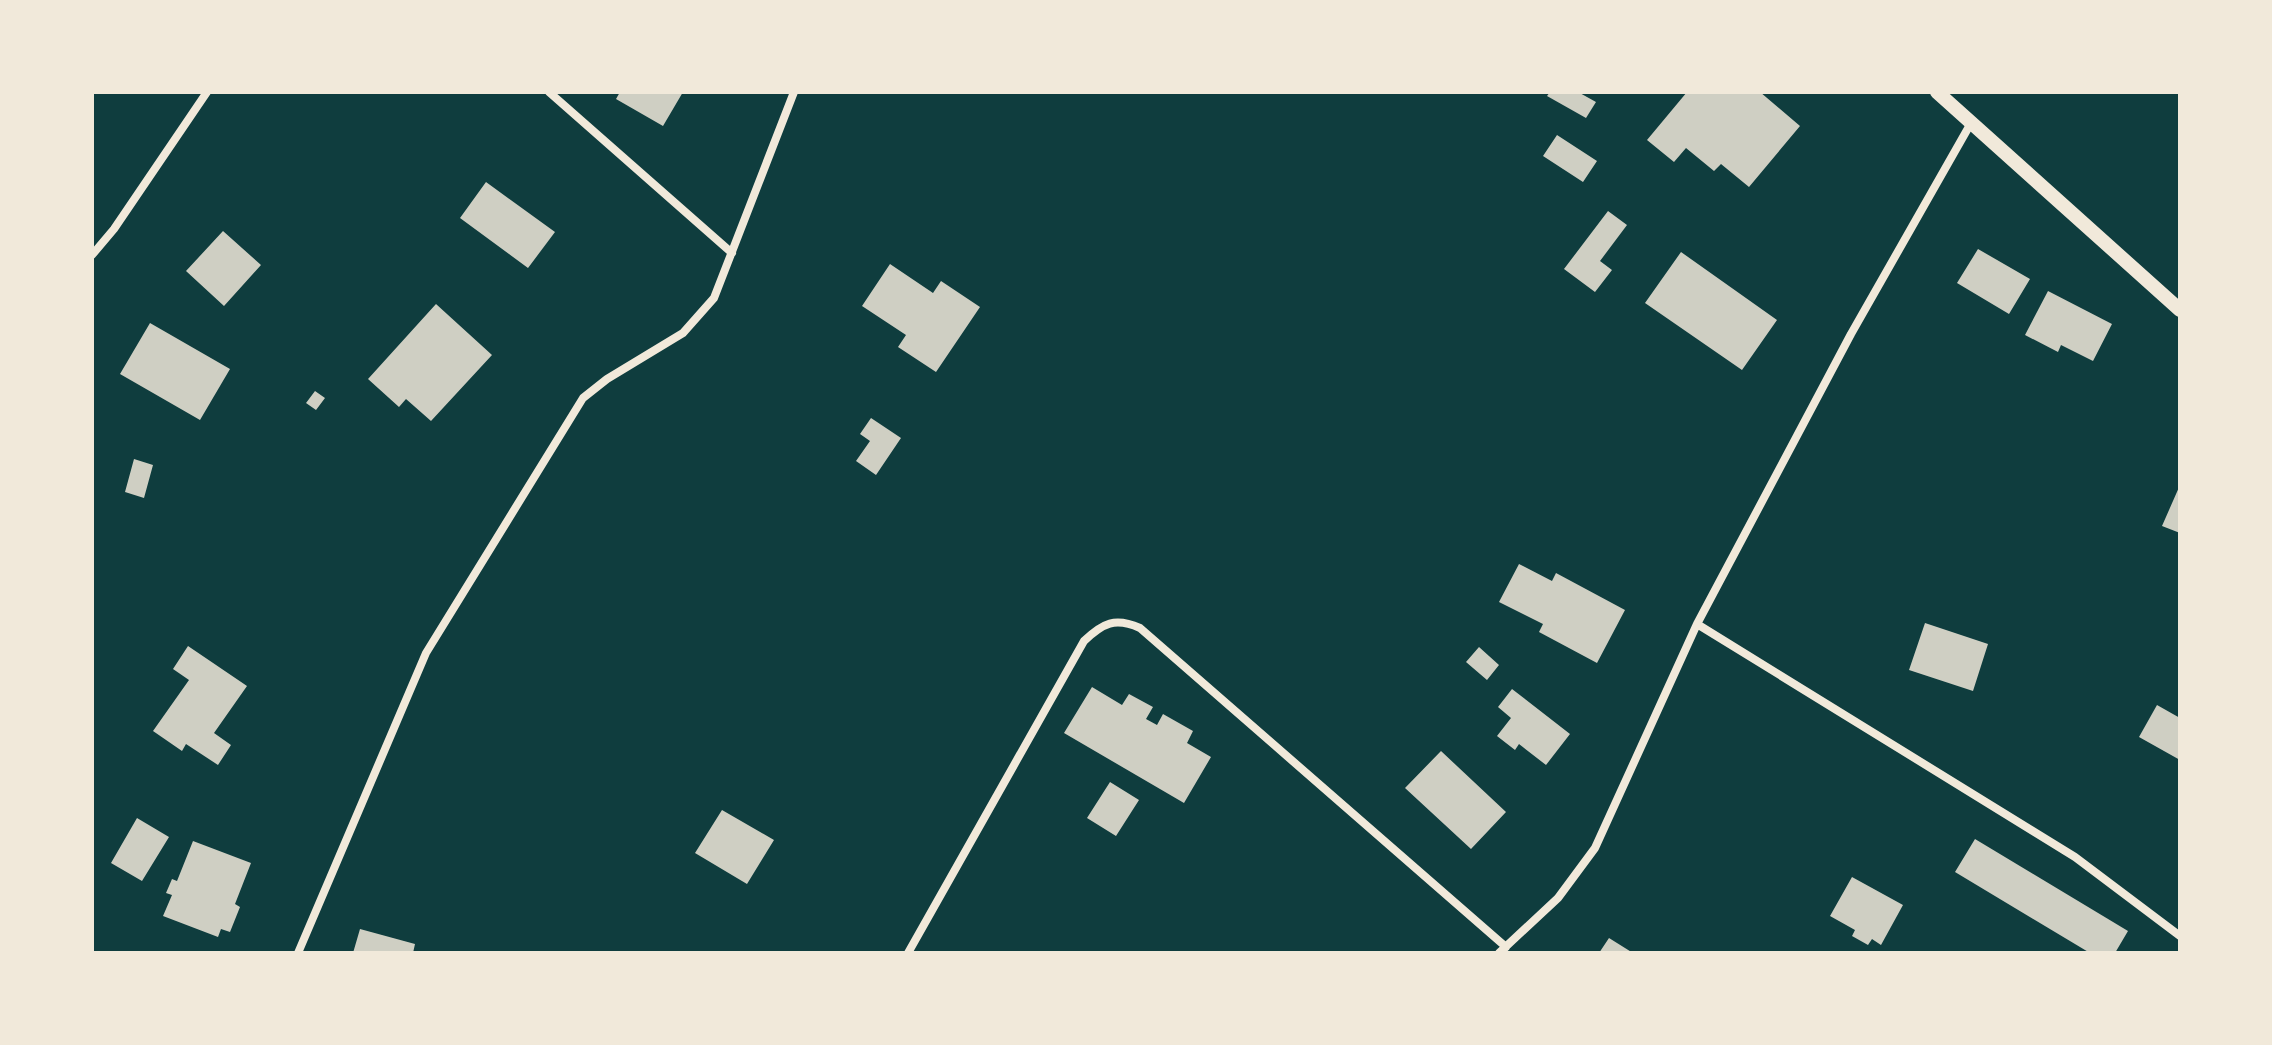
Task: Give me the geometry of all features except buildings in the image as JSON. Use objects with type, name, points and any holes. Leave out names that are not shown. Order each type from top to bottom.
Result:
[{"type":"street","points":[[92,255],[207,92]]},
{"type":"street","points":[[549,92],[732,253]]},
{"type":"street","points":[[298,953],[426,653],[583,398],[607,379],[683,333],[714,298],[794,92]]},
{"type":"street","points":[[1937,92],[2180,310]]},
{"type":"street","points":[[908,953],[1084,641],[1101,625],[1111,622],[1126,622],[1140,628],[1502,950],[1558,898],[1595,848],[1697,624],[1851,334],[1971,123]]},
{"type":"street","points":[[1697,624],[2075,857],[2180,936]]}]
